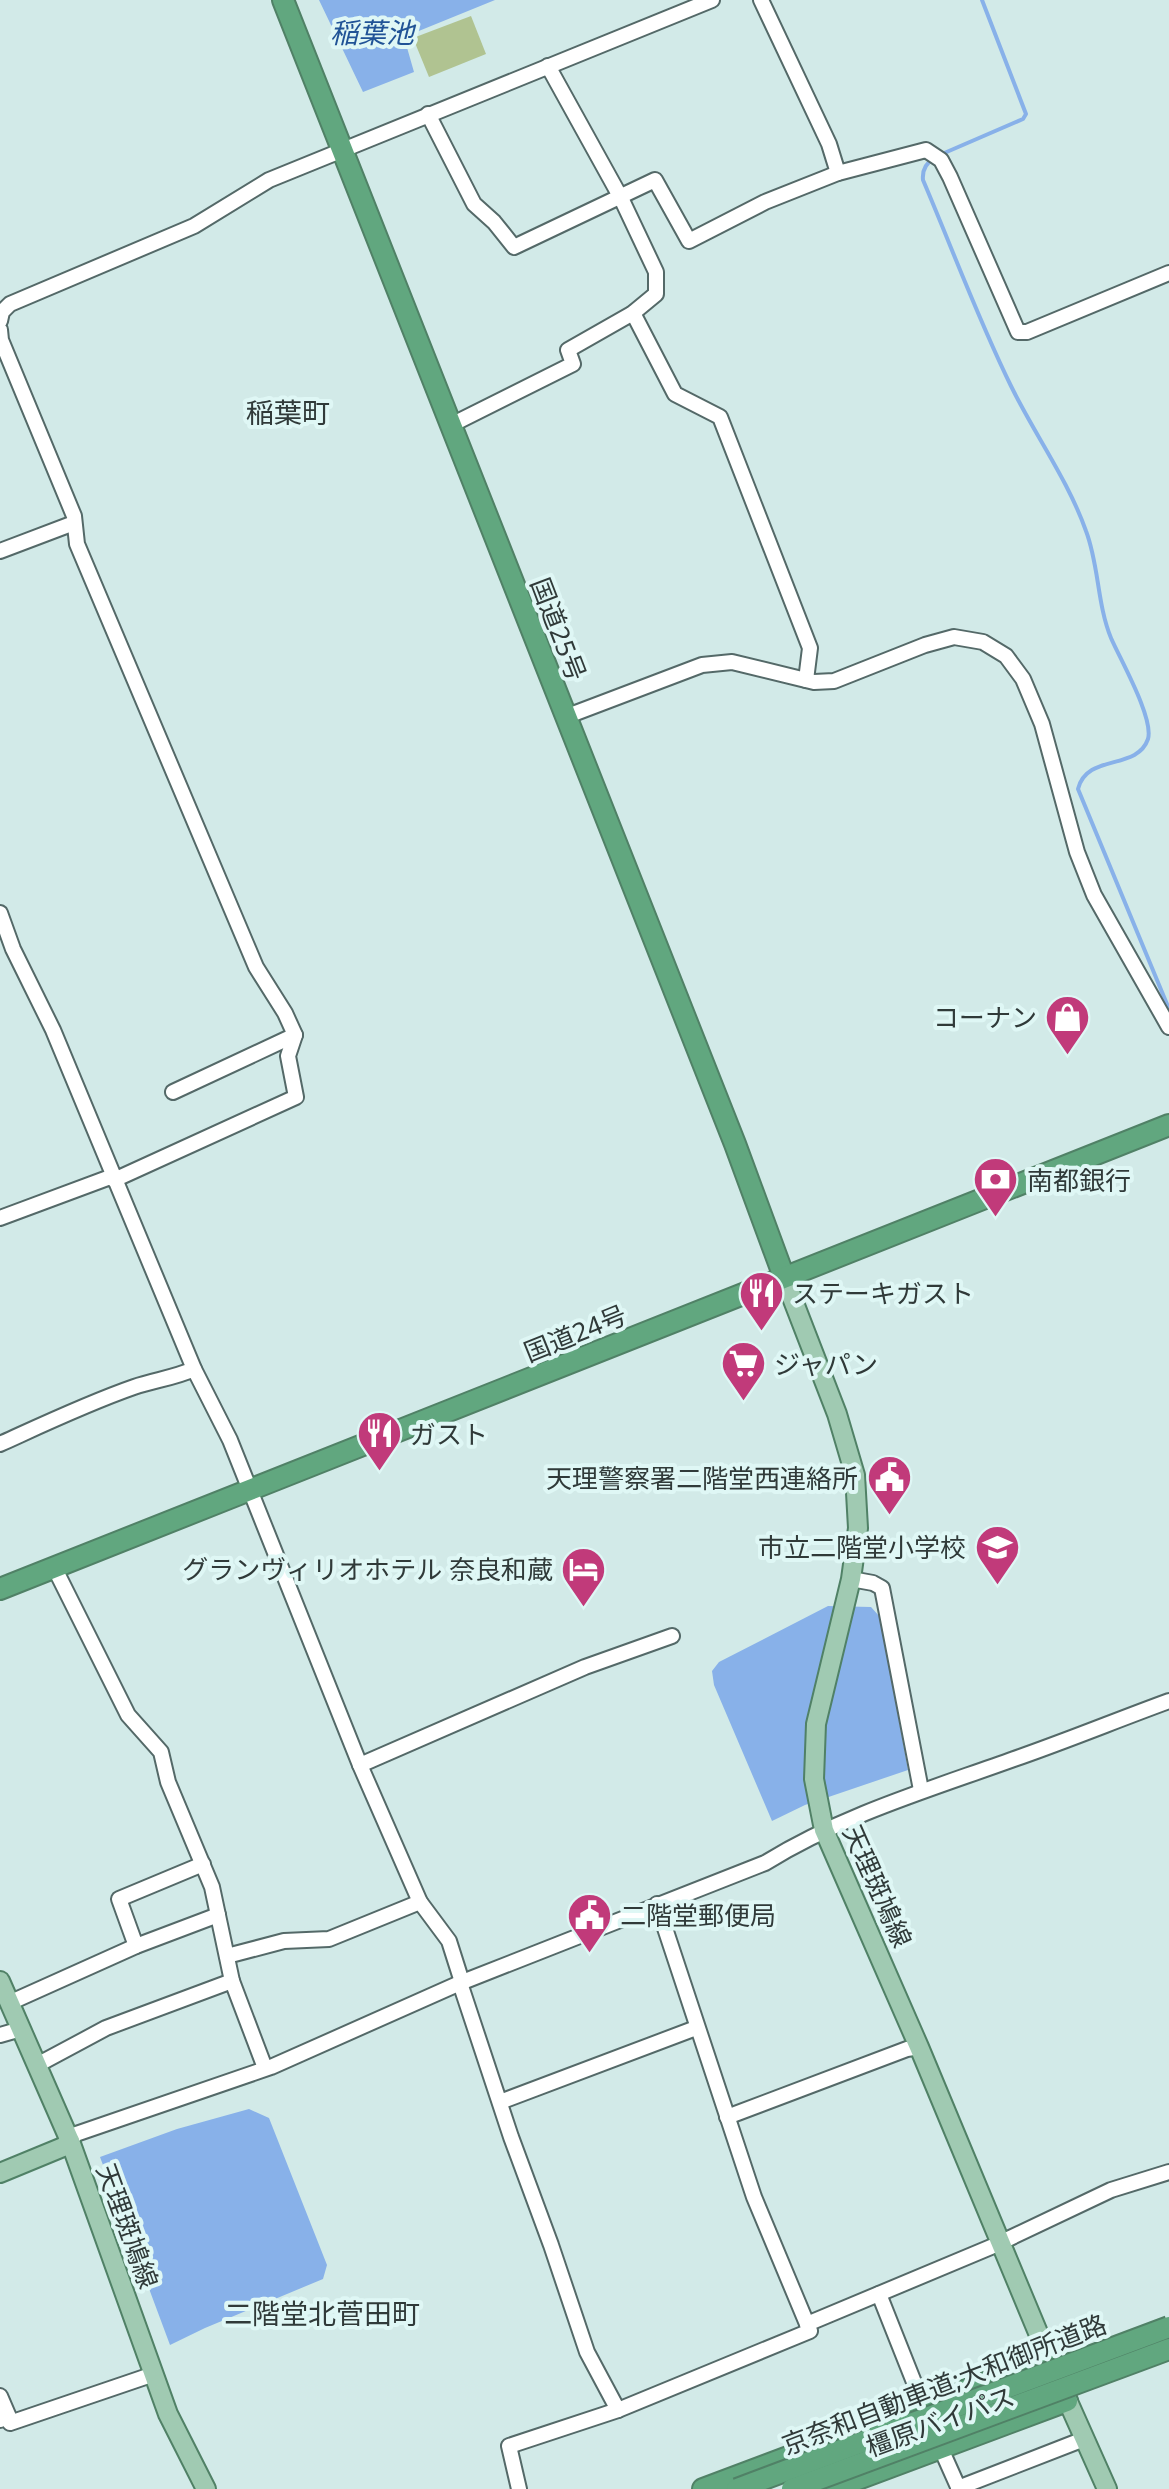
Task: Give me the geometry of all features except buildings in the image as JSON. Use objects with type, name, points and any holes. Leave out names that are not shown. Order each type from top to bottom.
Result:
[{"type":"highway","name":"国道25号","points":[[283,0],[735,1144],[784,1277]]},
{"type":"highway","name":"国道24号","points":[[0,1589],[1169,1125]]},
{"type":"highway","name":"京奈和自動車道;大和御所道路","points":[[737,2489],[1169,2327]]},
{"type":"highway","name":"京奈和自動車道;大和御所道路","points":[[792,2489],[1169,2349]]},
{"type":"highway","name":"橿原バイパス","points":[[703,2489],[1049,2359]]},
{"type":"highway","name":"橿原バイパス","points":[[831,2489],[1067,2401]]},
{"type":"main road","name":"天理斑鳩線","points":[[784,1277],[837,1414],[855,1475],[858,1528],[849,1587],[816,1724],[813,1757],[824,1830],[1107,2489]]},
{"type":"main road","name":"天理斑鳩線","points":[[3,1991],[70,2141],[168,2414],[206,2489]]},
{"type":"main road","points":[[0,2173],[63,2147],[70,2141]]},
{"type":"street","points":[[0,321],[2,312],[10,304],[194,226],[269,180],[712,0]]},
{"type":"street","points":[[761,0],[829,144],[838,173]]},
{"type":"street","points":[[451,425],[573,364],[568,350],[633,313],[656,294],[656,272],[621,198],[548,66]]},
{"type":"street","points":[[428,114],[474,204],[514,247],[655,180],[689,241],[765,202],[838,173],[919,150],[935,154],[950,177],[1018,332],[1027,332],[1169,273]]},
{"type":"street","points":[[633,313],[675,394],[720,417],[810,648],[806,680]]},
{"type":"street","points":[[0,330],[1,340],[74,516],[77,544],[256,967],[295,1035],[288,1056],[296,1097],[114,1178],[0,1218]]},
{"type":"street","points":[[0,551],[74,523]]},
{"type":"street","points":[[565,717],[702,665],[732,662],[806,680],[834,681],[925,645],[954,637],[983,642],[1006,656],[1023,679],[1042,724],[1077,852],[1094,895],[1169,1027]]},
{"type":"street","points":[[0,913],[13,949],[53,1030],[194,1369],[230,1440],[360,1765],[420,1902],[449,1941],[500,2102],[587,2352],[618,2410]]},
{"type":"street","points":[[173,1092],[295,1035]]},
{"type":"street","points":[[0,1443],[138,1386],[176,1377],[194,1369]]},
{"type":"street","points":[[54,1567],[128,1715],[161,1752],[168,1782],[212,1887],[232,1981],[265,2068]]},
{"type":"street","points":[[849,1587],[873,1583],[882,1588],[921,1790]]},
{"type":"street","points":[[360,1765],[585,1667],[672,1636]]},
{"type":"street","points":[[70,2141],[76,2134],[265,2068],[461,1982],[765,1863],[824,1830],[921,1790],[1013,1760],[1169,1701]]},
{"type":"street","points":[[136,1946],[119,1899],[203,1864]]},
{"type":"street","points":[[227,1956],[284,1941],[329,1939],[420,1902]]},
{"type":"street","points":[[519,2489],[509,2446],[618,2410],[810,2331],[754,2197],[657,1904]]},
{"type":"street","points":[[3,1991],[218,1915]]},
{"type":"street","points":[[37,2065],[106,2028],[232,1981]]},
{"type":"street","points":[[500,2102],[696,2028]]},
{"type":"street","points":[[0,2035],[21,2029]]},
{"type":"street","points":[[727,2117],[919,2047]]},
{"type":"street","points":[[807,2324],[999,2243],[1111,2190],[1169,2172]]},
{"type":"street","points":[[879,2294],[958,2488],[1084,2439]]},
{"type":"street","points":[[0,2396],[4,2418],[10,2423],[154,2374]]},
{"type":"green space","points":[[471,16],[486,54],[429,77],[413,38]]},
{"type":"water","name":"稲葉池","points":[[319,0],[495,0],[404,37],[414,72],[363,92]]},
{"type":"water","points":[[828,1606],[871,1607],[880,1617],[908,1770],[805,1805],[772,1821],[714,1685],[712,1671],[719,1662]]},
{"type":"water","points":[[249,2109],[269,2118],[327,2265],[323,2279],[170,2345],[100,2157],[177,2129]]},
{"type":"waterway","points":[[942,154],[1023,119],[1026,114],[982,0]]},
{"type":"waterway","points":[[934,158],[925,167],[923,180],[999,361],[1079,512],[1090,544],[1106,625],[1146,717],[1148,739],[1142,749],[1134,755],[1091,770],[1078,789],[1169,1009]]},
{"type":"place","name":"コーナン","points":[[1068,1056]]},
{"type":"place","name":"南都銀行","points":[[996,1219]]},
{"type":"place","name":"ステーキガスト","points":[[761,1332]]},
{"type":"place","name":"ジャパン","points":[[743,1403]]},
{"type":"place","name":"ガスト","points":[[379,1473]]},
{"type":"place","name":"天理警察署二階堂西連絡所","points":[[889,1517]]},
{"type":"place","name":"市立二階堂小学校","points":[[997,1586]]},
{"type":"place","name":"グランヴィリオホテル 奈良和蔵","points":[[584,1608]]},
{"type":"place","name":"二階堂郵便局","points":[[589,1954]]},
{"type":"district","name":"稲葉町","points":[[288,412]]},
{"type":"district","name":"二階堂北菅田町","points":[[322,2313]]}]
